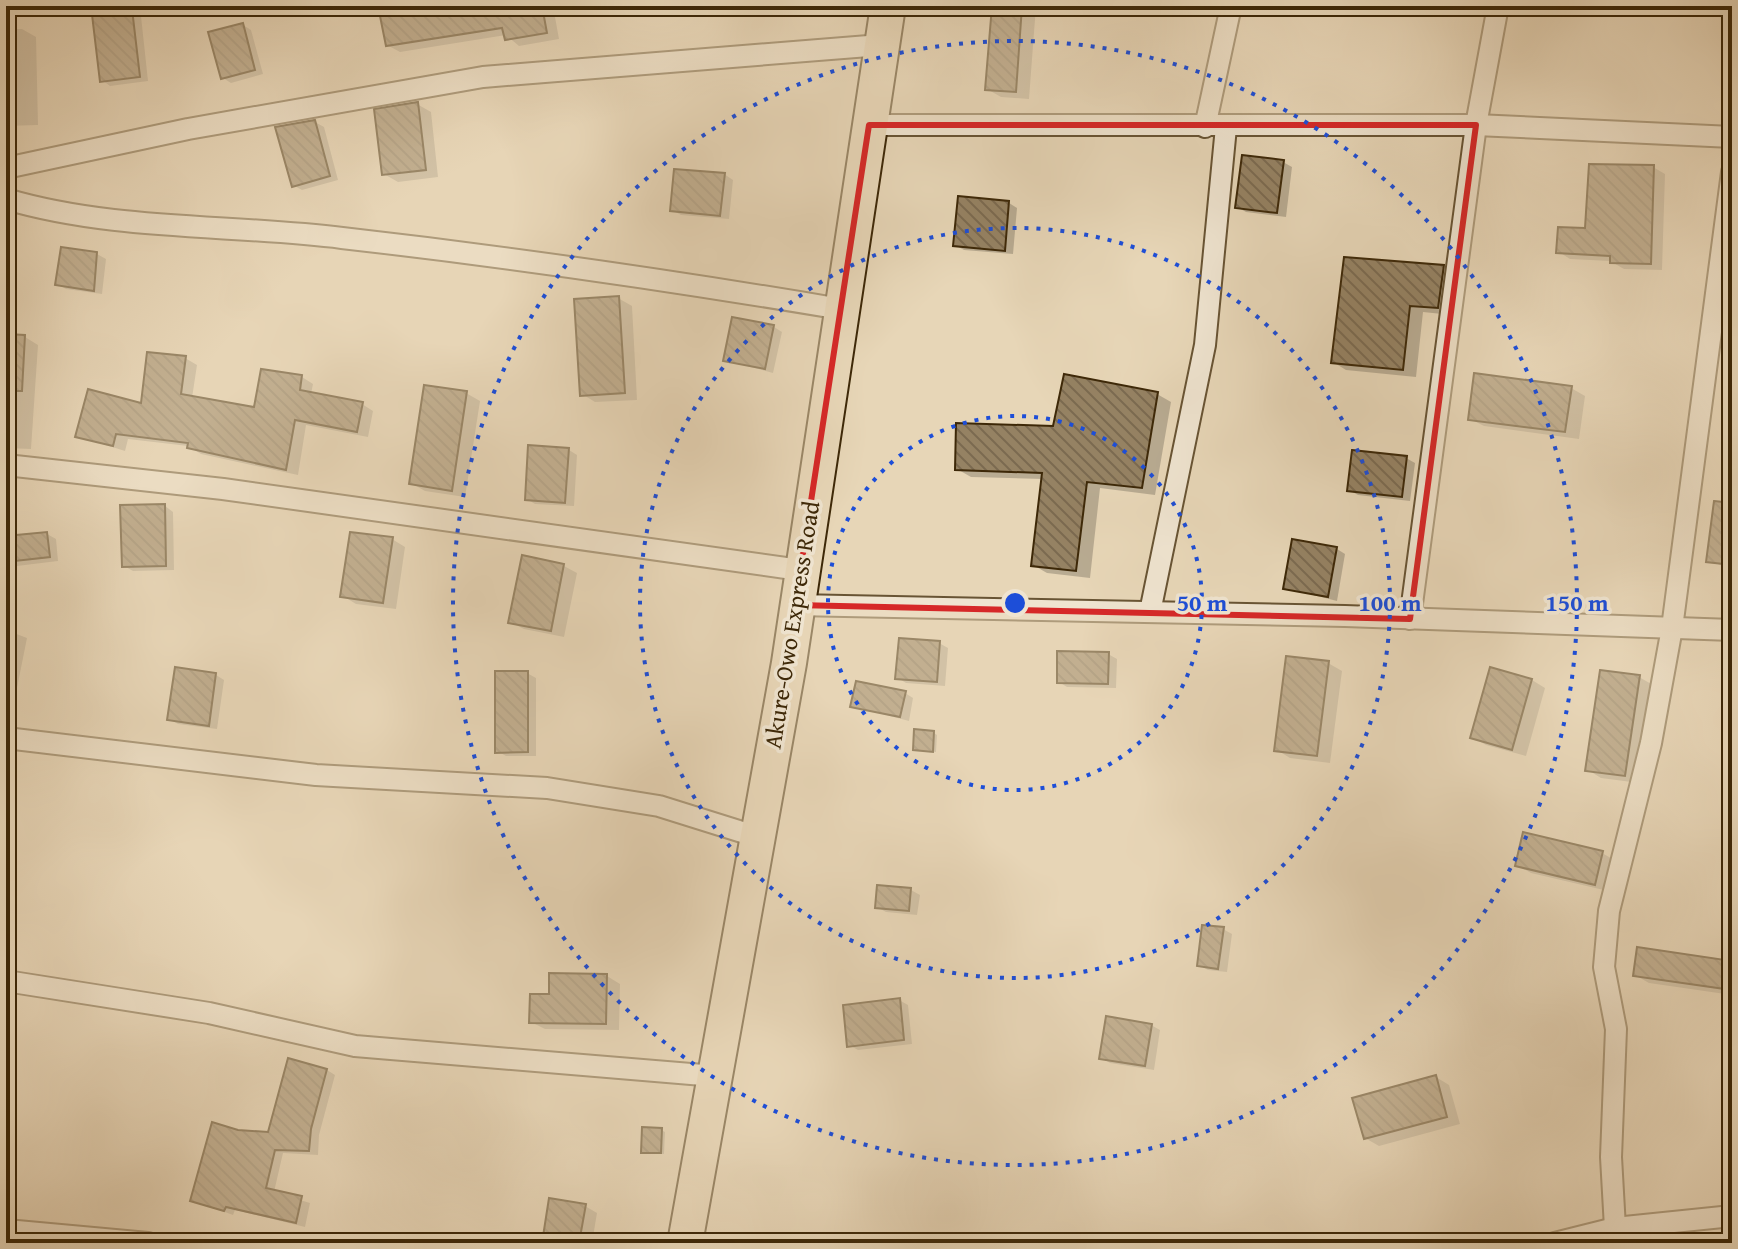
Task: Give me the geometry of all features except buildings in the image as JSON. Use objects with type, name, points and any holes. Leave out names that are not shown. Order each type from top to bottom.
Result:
[{"type":"highway","name":"Akure-Owo Express Road","points":[[685,1243],[789,663],[800,570],[888,6]]},
{"type":"street","points":[[1205,127],[1231,6]]},
{"type":"street","points":[[1410,619],[1476,125],[1498,6]]},
{"type":"street","points":[[6,168],[188,129],[483,77],[881,45]]},
{"type":"street","points":[[869,125],[1476,125],[1732,137]]},
{"type":"street","points":[[1150,612],[1205,345],[1226,127]]},
{"type":"street","points":[[1615,1228],[1611,1157],[1616,1029],[1604,967],[1609,911],[1651,743],[1672,628],[1732,172]]},
{"type":"street","points":[[6,199],[56,214],[341,237],[649,276],[841,309]]},
{"type":"street","points":[[6,465],[223,489],[800,570]]},
{"type":"street","points":[[795,605],[1150,612],[1732,630]]},
{"type":"street","points":[[6,738],[316,775],[547,788],[659,806],[758,837]]},
{"type":"street","points":[[6,981],[209,1013],[355,1046],[715,1076]]},
{"type":"street","points":[[1555,1243],[1615,1228],[1732,1216]]},
{"type":"street","points":[[6,1230],[148,1243]]},
{"type":"highlighted area","points":[[869,125],[1476,125],[1410,619],[795,605]]}]
